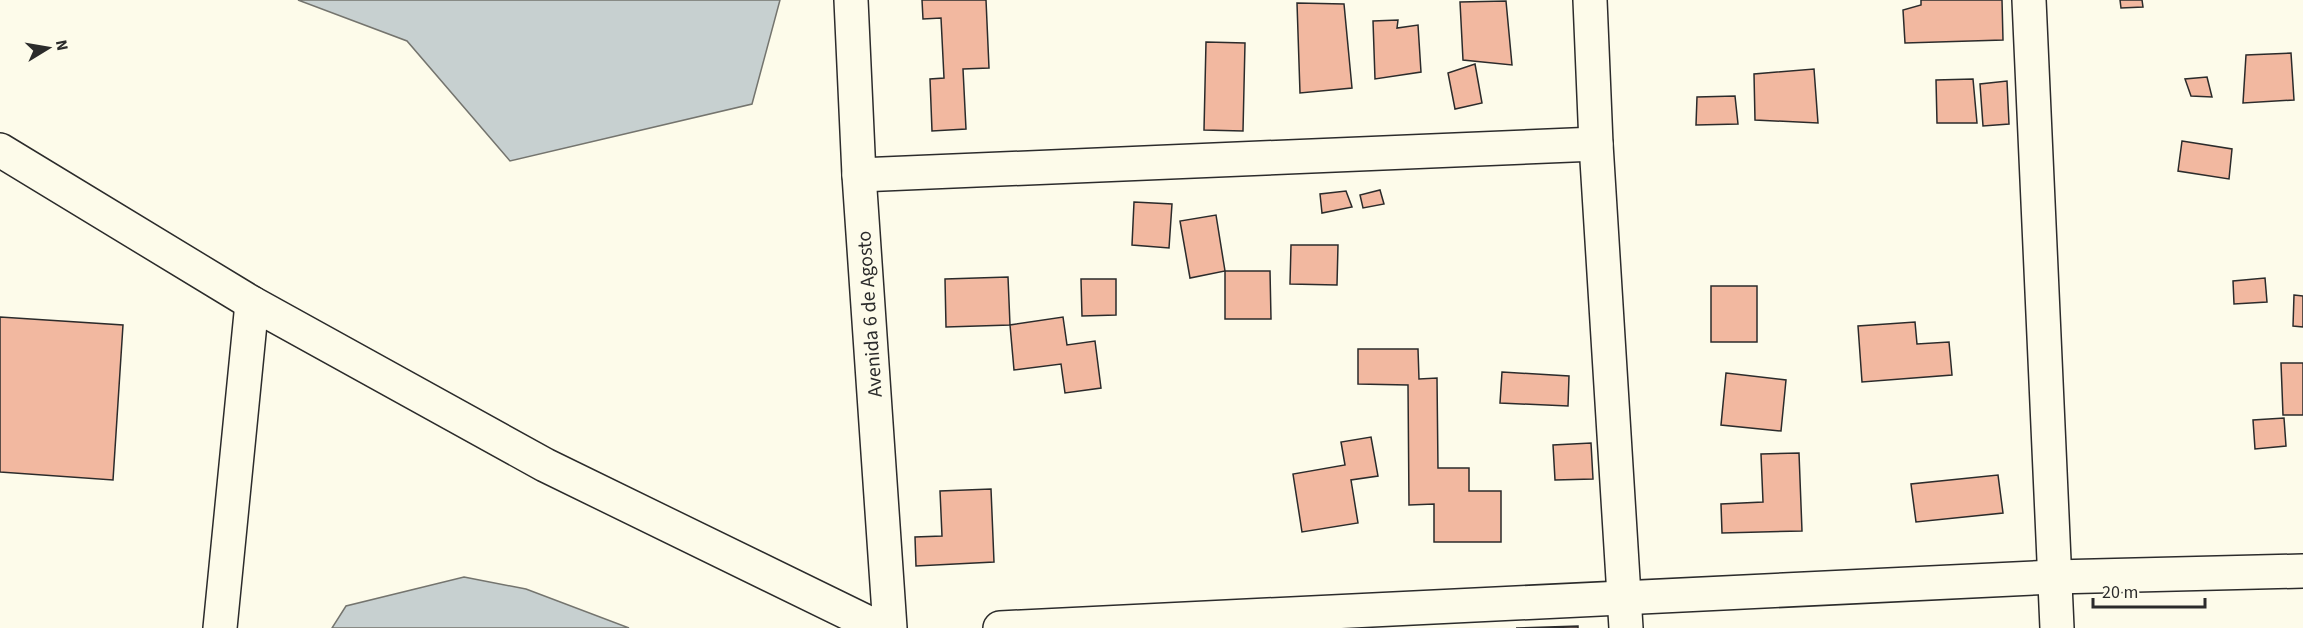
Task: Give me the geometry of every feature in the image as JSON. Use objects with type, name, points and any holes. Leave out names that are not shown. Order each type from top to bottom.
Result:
[{"type":"street","name":"Avenida 6 de Agosto","points":[[851,0],[859,175],[890,628]]},
{"type":"street","points":[[1590,0],[1596,144],[1626,628]]},
{"type":"street","points":[[2029,0],[2057,628]]},
{"type":"street","points":[[859,175],[1596,144]]},
{"type":"street","points":[[0,150],[252,303],[545,465],[879,628]]},
{"type":"street","points":[[220,628],[252,303]]},
{"type":"street","points":[[1000,628],[1624,596],[2054,577],[2303,571]]},
{"type":"shaded area","points":[[298,0],[780,0],[752,104],[510,161],[407,41]]},
{"type":"shaded area","points":[[464,577],[526,589],[629,628],[332,628],[346,606]]},
{"type":"building","points":[[922,0],[986,0],[989,68],[963,69],[966,129],[932,131],[930,79],[944,78],[941,18],[923,19]]},
{"type":"building","points":[[1921,0],[2002,0],[2003,40],[1905,43],[1903,10],[1921,5]]},
{"type":"building","points":[[2120,0],[2142,0],[2143,7],[2121,8]]},
{"type":"building","points":[[1506,1],[1512,65],[1463,60],[1460,2]]},
{"type":"building","points":[[1297,3],[1344,4],[1352,88],[1300,93]]},
{"type":"building","points":[[1398,20],[1397,28],[1418,25],[1421,72],[1375,79],[1373,21]]},
{"type":"building","points":[[1206,42],[1245,43],[1243,131],[1204,130]]},
{"type":"building","points":[[2291,53],[2294,100],[2243,103],[2246,55]]},
{"type":"building","points":[[1475,64],[1482,103],[1455,109],[1448,73]]},
{"type":"building","points":[[1814,69],[1818,123],[1755,120],[1754,74]]},
{"type":"building","points":[[2207,77],[2212,97],[2191,96],[2185,79]]},
{"type":"building","points":[[1973,79],[1977,123],[1937,123],[1936,80]]},
{"type":"building","points":[[2007,81],[2009,124],[1983,126],[1980,84]]},
{"type":"building","points":[[1735,96],[1738,124],[1696,125],[1697,97]]},
{"type":"building","points":[[2182,141],[2232,149],[2229,179],[2178,171]]},
{"type":"building","points":[[1380,190],[1384,204],[1363,208],[1360,195]]},
{"type":"building","points":[[1346,191],[1352,207],[1322,213],[1320,194]]},
{"type":"building","points":[[1134,202],[1172,204],[1169,248],[1132,245]]},
{"type":"building","points":[[1216,215],[1225,271],[1190,278],[1180,221]]},
{"type":"building","points":[[1291,245],[1338,245],[1337,285],[1290,284]]},
{"type":"building","points":[[1225,271],[1270,271],[1271,319],[1225,319]]},
{"type":"building","points":[[1008,277],[1010,325],[946,327],[945,279]]},
{"type":"building","points":[[2265,278],[2267,302],[2234,304],[2233,281]]},
{"type":"building","points":[[1081,279],[1116,279],[1116,315],[1082,316]]},
{"type":"building","points":[[1711,286],[1757,286],[1757,342],[1711,342]]},
{"type":"building","points":[[2294,295],[2303,296],[2303,327],[2293,326]]},
{"type":"building","points":[[0,317],[123,325],[113,480],[0,472]]},
{"type":"building","points":[[1063,317],[1067,345],[1095,341],[1101,388],[1065,393],[1061,364],[1014,370],[1010,325]]},
{"type":"building","points":[[1915,322],[1917,344],[1949,342],[1952,375],[1862,382],[1858,326]]},
{"type":"building","points":[[1358,349],[1418,349],[1419,379],[1437,378],[1438,468],[1469,468],[1469,491],[1501,491],[1501,542],[1434,542],[1434,504],[1409,505],[1408,385],[1358,384]]},
{"type":"building","points":[[2281,363],[2303,363],[2303,415],[2283,415]]},
{"type":"building","points":[[1502,372],[1569,376],[1568,406],[1500,403]]},
{"type":"building","points":[[1726,373],[1786,380],[1781,431],[1721,425]]},
{"type":"building","points":[[2284,418],[2286,446],[2255,449],[2253,420]]},
{"type":"building","points":[[1371,437],[1378,476],[1351,480],[1358,523],[1302,532],[1293,474],[1345,465],[1341,442]]},
{"type":"building","points":[[1591,443],[1593,479],[1555,480],[1553,445]]},
{"type":"building","points":[[1799,453],[1802,531],[1722,533],[1721,504],[1763,502],[1761,454]]},
{"type":"building","points":[[1998,475],[2003,513],[1916,522],[1911,484]]},
{"type":"building","points":[[991,489],[994,562],[916,566],[915,537],[942,536],[940,491]]},
{"type":"building","points":[[1578,626],[1578,628],[1516,628]]}]
